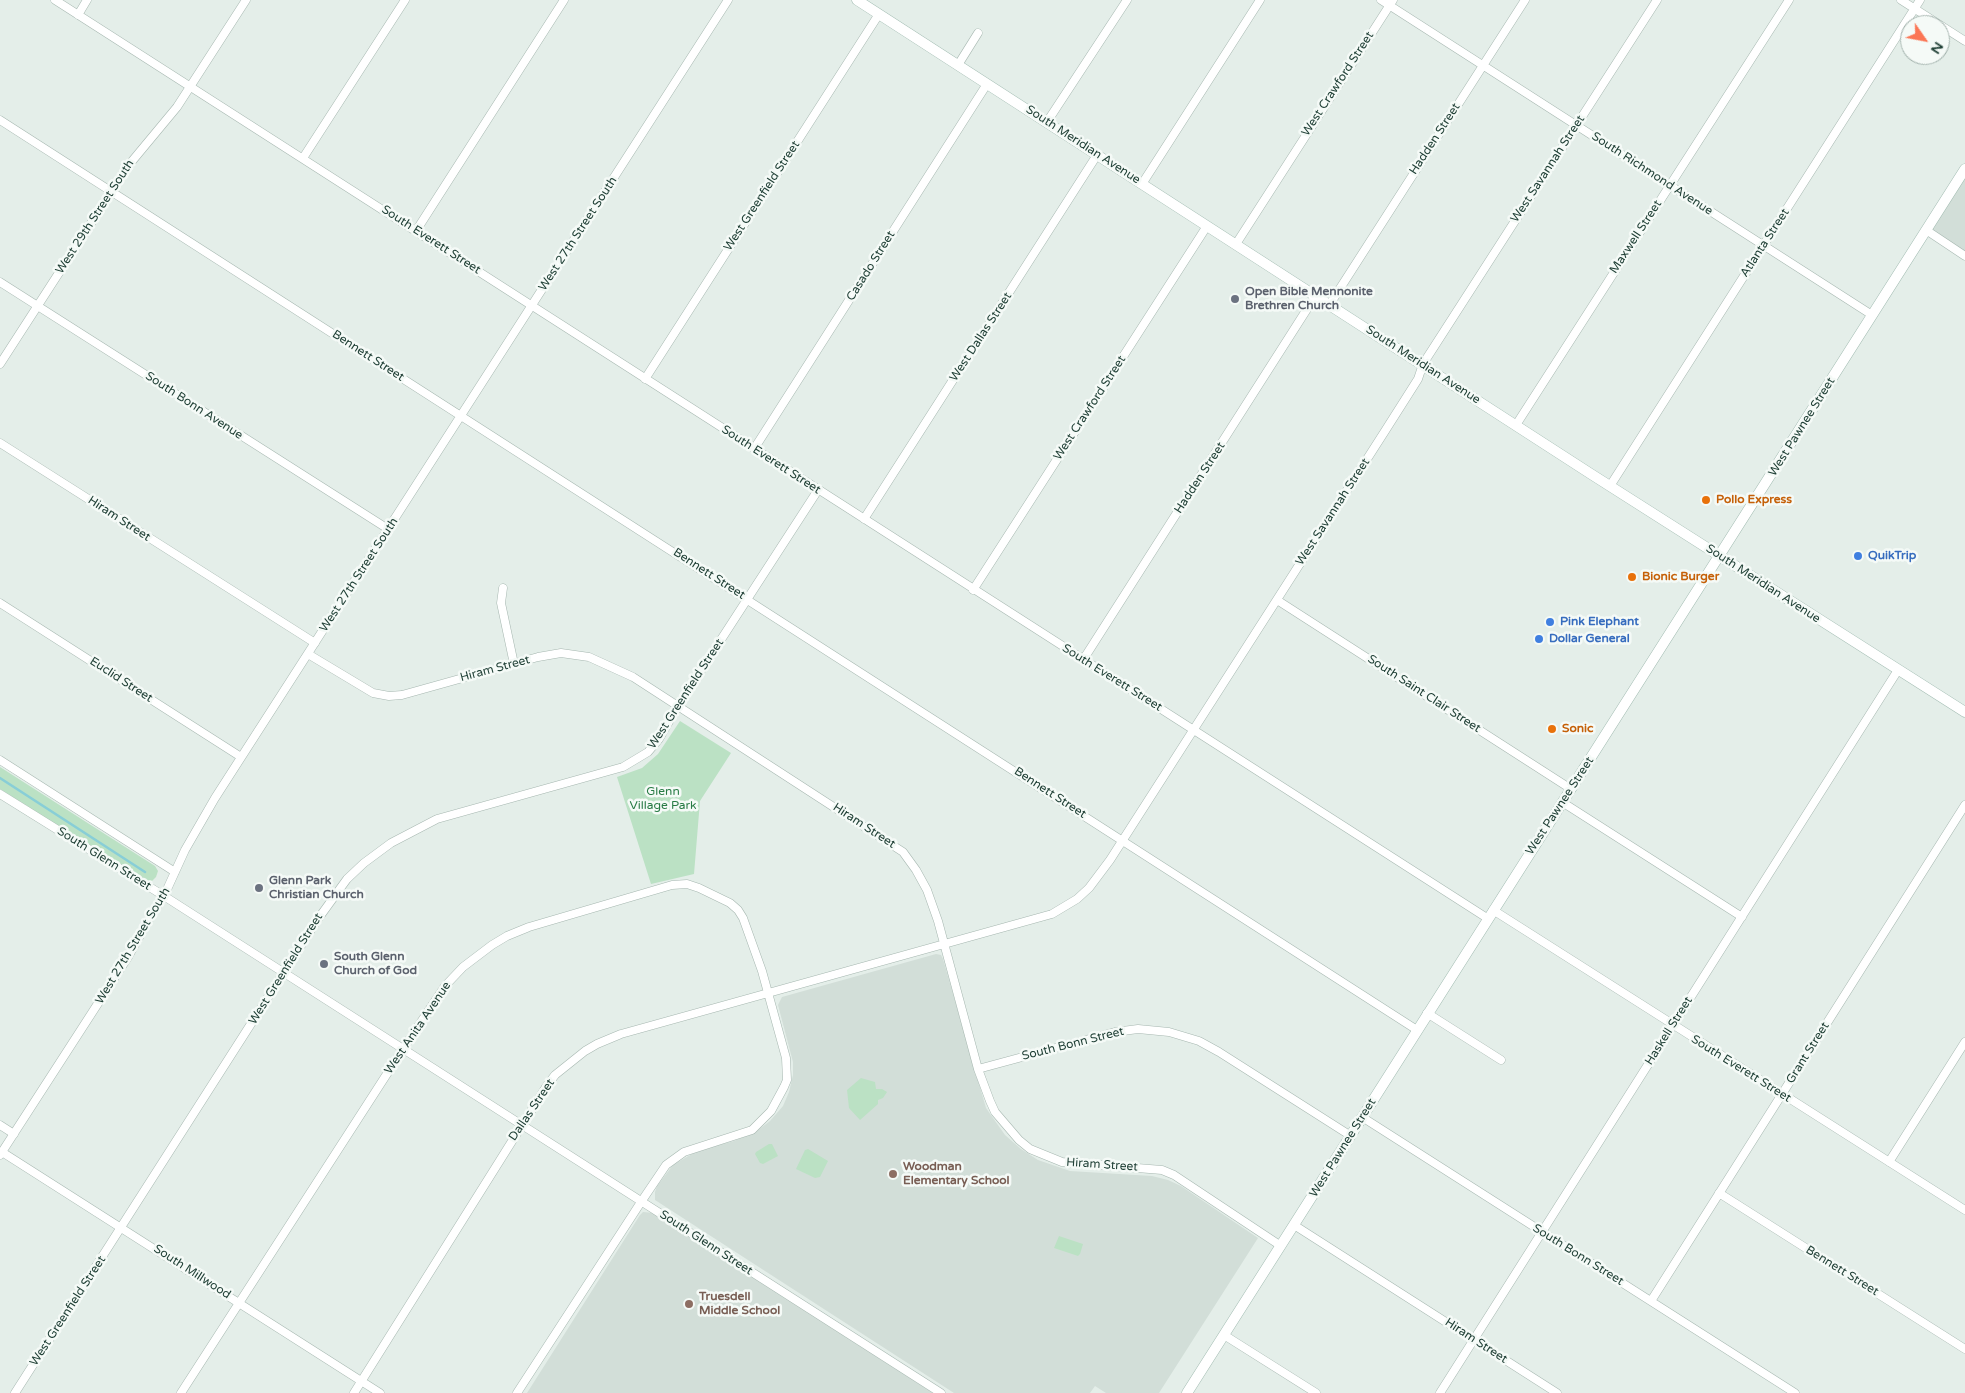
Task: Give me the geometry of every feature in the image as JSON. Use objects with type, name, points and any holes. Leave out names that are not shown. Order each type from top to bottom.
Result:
[{"type":"main road","name":"South Meridian Avenue","points":[[857,0],[1610,486],[1965,712]]},
{"type":"main road","name":"West Pawnee Street","points":[[1187,1393],[1965,169]]},
{"type":"street","name":"South Everett Street","points":[[55,0],[1193,730],[1673,1025],[1965,1210]]},
{"type":"street","points":[[78,15],[87,0]]},
{"type":"street","name":"West 29th Street South","points":[[0,364],[128,166],[166,121],[246,0]]},
{"type":"street","points":[[303,158],[405,0]]},
{"type":"street","points":[[416,231],[564,0]]},
{"type":"street","name":"West 27th Street South","points":[[1,1153],[128,957],[164,896],[185,850],[241,757],[728,0]]},
{"type":"street","points":[[1047,122],[1127,0]]},
{"type":"street","points":[[1142,184],[1260,0]]},
{"type":"street","name":"South Richmond Avenue","points":[[1381,0],[1391,3],[1482,66],[1872,315]]},
{"type":"street","name":"Hadden Street","points":[[1330,304],[1525,0]]},
{"type":"street","name":"West Savannah Street","points":[[944,944],[1052,914],[1082,895],[1094,882],[1277,600],[1418,379],[1423,364],[1657,0]]},
{"type":"street","name":"Maxwell Street","points":[[1516,425],[1790,0]]},
{"type":"street","points":[[1901,0],[1965,41]]},
{"type":"street","name":"Atlanta Street","points":[[1610,486],[1920,0]]},
{"type":"street","name":"West Crawford Street","points":[[1236,244],[1391,3]]},
{"type":"street","name":"West Greenfield Street","points":[[645,379],[879,14]]},
{"type":"street","points":[[958,65],[978,33]]},
{"type":"street","name":"Casado Street","points":[[754,448],[987,84]]},
{"type":"street","name":"Bennett Street","points":[[0,120],[1417,1030]]},
{"type":"street","name":"West Dallas Street","points":[[864,518],[1097,156]]},
{"type":"street","name":"West Crawford Street","points":[[973,590],[1207,226]]},
{"type":"street","points":[[1926,230],[1965,256]]},
{"type":"street","name":"South Bonn Avenue","points":[[0,282],[388,530]]},
{"type":"street","name":"Hadden Street","points":[[1083,660],[1316,295]]},
{"type":"street","name":"Hiram Street","points":[[0,443],[315,643]]},
{"type":"street","name":"West Greenfield Street","points":[[15,1393],[318,919],[348,879],[364,863],[391,843],[438,819],[623,767],[648,752],[659,739],[678,706],[818,490]]},
{"type":"street","points":[[503,588],[501,603],[514,664]]},
{"type":"street","name":"South Saint Clair Street","points":[[1277,600],[1571,789]]},
{"type":"street","name":"Euclid Street","points":[[0,603],[241,757]]},
{"type":"street","name":"Hiram Street","points":[[308,654],[373,693],[389,696],[560,653],[589,656],[633,677],[903,852],[927,890],[938,921],[978,1069],[994,1112],[1006,1127],[1030,1149],[1062,1162],[1162,1170],[1174,1175],[1281,1246]]},
{"type":"street","name":"Haskell Street","points":[[1440,1393],[1898,670]]},
{"type":"street","points":[[0,760],[175,872]]},
{"type":"street","name":"South Glenn Street","points":[[0,794],[284,972],[640,1202],[941,1393]]},
{"type":"street","points":[[1562,802],[1742,917]]},
{"type":"street","name":"Grant Street","points":[[1651,1301],[1965,805]]},
{"type":"street","name":"West Anita Avenue","points":[[181,1393],[445,986],[463,967],[492,945],[507,936],[530,927],[672,885],[687,884],[700,888],[730,903],[738,910],[743,918],[768,994]]},
{"type":"street","name":"Dallas Street","points":[[354,1393],[521,1125],[555,1075],[568,1064],[597,1044],[621,1034],[944,944]]},
{"type":"street","points":[[517,1393],[640,1202],[666,1165],[674,1158],[694,1148],[752,1130],[771,1111],[779,1099],[786,1080],[786,1058],[768,994]]},
{"type":"street","points":[[1427,1013],[1501,1060]]},
{"type":"street","name":"South Bonn Street","points":[[978,1069],[1115,1032],[1138,1029],[1169,1032],[1199,1041],[1219,1052],[1351,1136]]},
{"type":"street","points":[[1889,1162],[1965,1042]]},
{"type":"street","name":"South Bonn Street","points":[[1362,1117],[1794,1393]]},
{"type":"street","points":[[0,1125],[14,1134]]},
{"type":"street","name":"South Millwood","points":[[1,1153],[122,1227],[380,1393]]},
{"type":"street","name":"Bennett Street","points":[[1719,1193],[1965,1349]]},
{"type":"street","name":"Hiram Street","points":[[1294,1225],[1557,1393]]},
{"type":"street","points":[[1224,1334],[1316,1393]]},
{"type":"shaded area","points":[[1965,169],[1965,255],[1926,230]]},
{"type":"shaded area","name":"Woodman Elementary School","points":[[936,954],[941,955],[943,959],[986,1108],[1005,1135],[1038,1160],[1070,1171],[1152,1176],[1168,1180],[1181,1186],[1258,1238],[1159,1393],[1106,1393],[1095,1386],[1090,1393],[954,1393],[655,1200],[657,1186],[673,1165],[697,1151],[734,1141],[758,1130],[770,1121],[783,1106],[793,1075],[793,1062],[778,1005],[782,997]]},
{"type":"shaded area","name":"Truesdell Middle School","points":[[643,1212],[654,1213],[933,1393],[527,1393]]},
{"type":"green space","name":"Glenn Village Park","points":[[680,721],[731,753],[700,801],[694,874],[651,884],[617,777],[642,768],[658,754]]},
{"type":"green space","points":[[0,767],[155,866],[158,871],[156,877],[152,881],[146,881],[0,789]]},
{"type":"green space","points":[[861,1078],[875,1082],[876,1089],[882,1089],[887,1092],[883,1098],[878,1100],[878,1104],[860,1120],[849,1108],[847,1090]]},
{"type":"green space","points":[[769,1144],[772,1144],[778,1156],[763,1164],[760,1163],[755,1154]]},
{"type":"green space","points":[[808,1149],[828,1161],[820,1177],[815,1178],[796,1169],[805,1150]]},
{"type":"green space","points":[[1059,1236],[1083,1244],[1080,1254],[1078,1256],[1054,1248]]},
{"type":"waterway","points":[[0,778],[145,872]]},
{"type":"place","name":"Open Bible Mennonite Brethren Church","points":[[1235,299]]},
{"type":"place","name":"Pollo Express","points":[[1706,500]]},
{"type":"place","name":"QuikTrip","points":[[1858,556]]},
{"type":"place","name":"Bionic Burger","points":[[1632,577]]},
{"type":"place","name":"Pink Elephant","points":[[1550,622]]},
{"type":"place","name":"Dollar General","points":[[1539,639]]},
{"type":"place","name":"Sonic","points":[[1552,729]]},
{"type":"place","name":"Glenn Park Christian Church","points":[[259,888]]},
{"type":"place","name":"South Glenn Church of God","points":[[324,964]]},
{"type":"place","name":"Woodman Elementary School","points":[[893,1174]]},
{"type":"place","name":"Truesdell Middle School","points":[[689,1304]]}]
